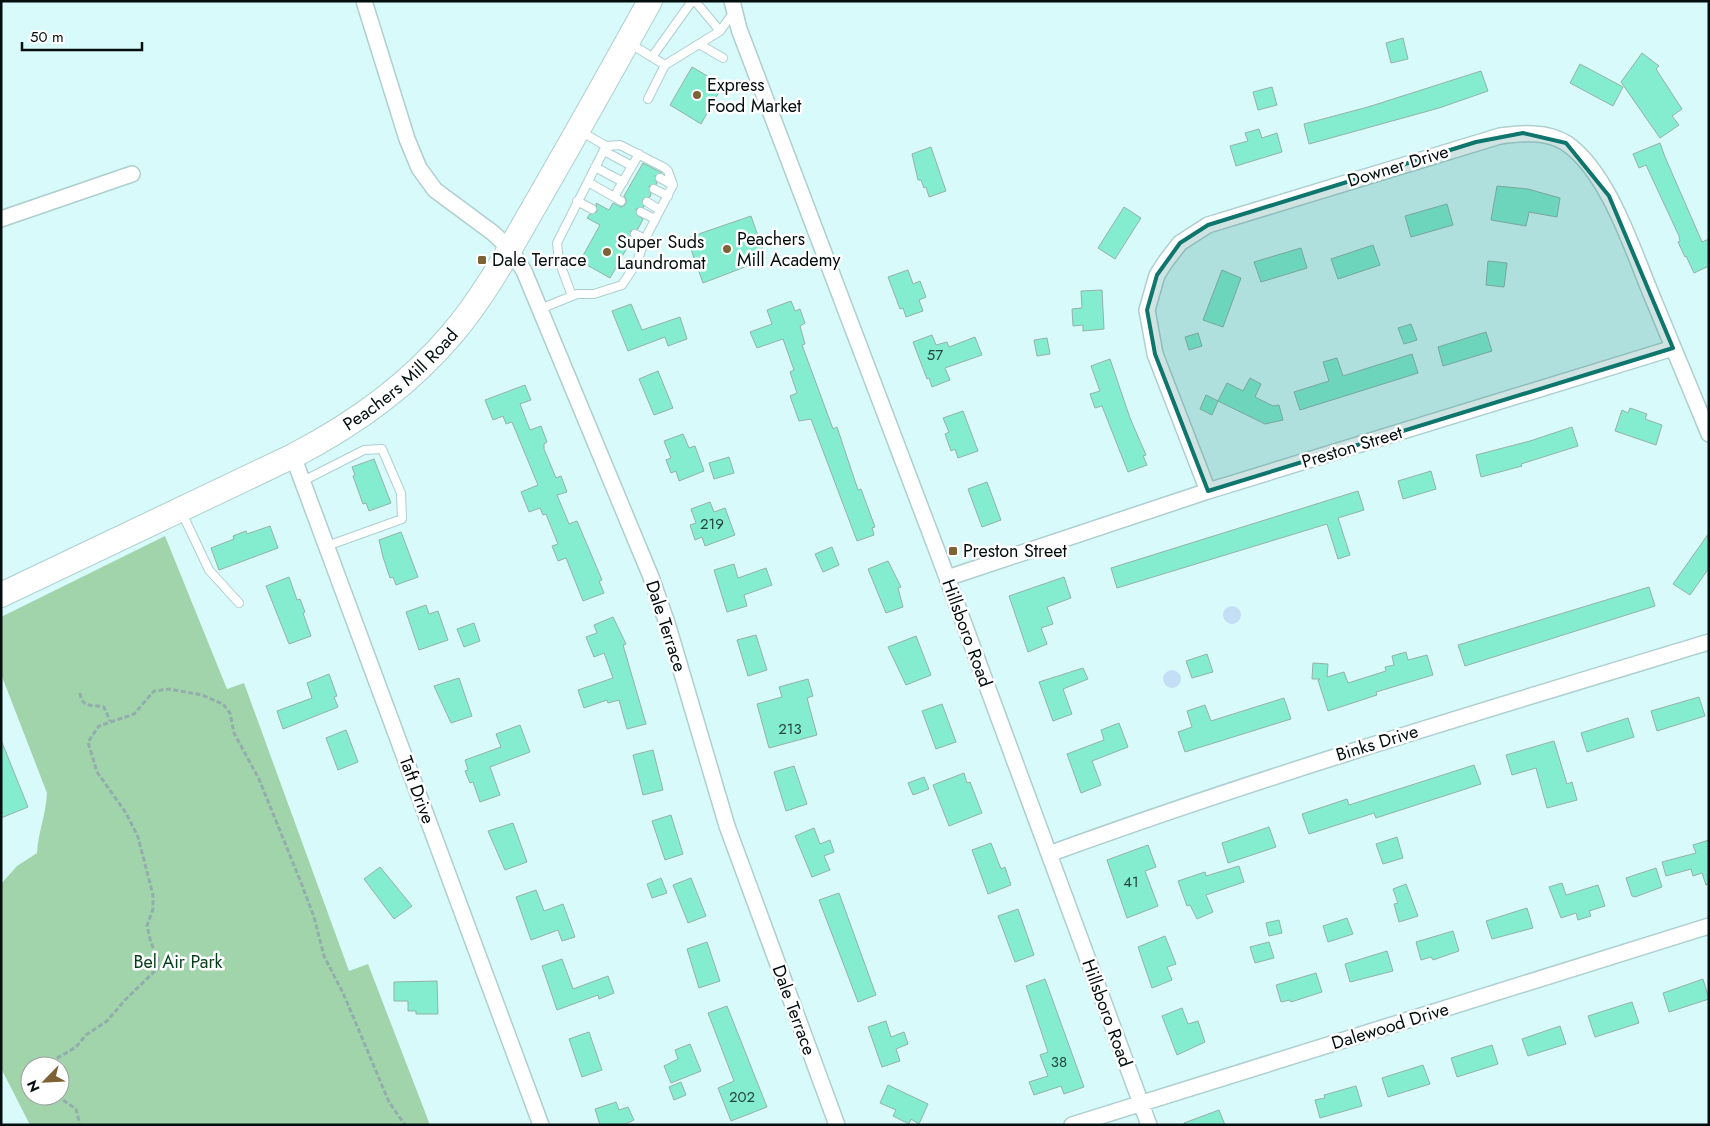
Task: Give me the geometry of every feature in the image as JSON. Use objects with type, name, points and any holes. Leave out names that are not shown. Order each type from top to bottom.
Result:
[{"type":"main road","name":"Peachers Mill Road","points":[[1,595],[322,441],[380,402],[425,362],[452,334],[475,304],[510,249],[650,1]]},
{"type":"street","name":"Dale Terrace","points":[[364,1],[406,139],[419,168],[435,190],[493,233],[510,249],[524,271],[540,309],[651,577],[668,626],[727,826],[837,1125]]},
{"type":"street","name":"Hillsboro Road","points":[[734,6],[739,28],[947,578],[1149,1125]]},
{"type":"street","name":"Downer Drive","points":[[1208,491],[1155,354],[1146,310],[1157,275],[1180,243],[1208,225],[1476,142],[1523,133],[1548,136],[1566,143],[1597,176],[1618,215],[1709,434]]},
{"type":"street","points":[[1,218],[132,174]]},
{"type":"street","name":"Preston Street","points":[[947,578],[1208,491],[1673,348]]},
{"type":"street","name":"Taft Drive","points":[[294,456],[541,1125]]},
{"type":"street","name":"Binks Drive","points":[[1049,854],[1188,804],[1318,761],[1709,642]]},
{"type":"street","name":"Dalewood Drive","points":[[1072,1125],[1709,926]]},
{"type":"lane","points":[[652,57],[693,1],[720,30]]},
{"type":"lane","points":[[648,99],[665,65],[720,30],[734,6]]},
{"type":"lane","points":[[627,42],[665,65]]},
{"type":"lane","points":[[699,44],[723,58]]},
{"type":"lane","points":[[578,130],[634,169]]},
{"type":"lane","points":[[540,309],[572,296],[594,294],[622,285],[637,262],[645,239],[673,184],[668,171],[639,154],[620,146],[605,149],[561,232],[556,252],[572,296]]},
{"type":"lane","points":[[588,182],[618,199],[634,169],[639,154]]},
{"type":"lane","points":[[595,167],[623,187]]},
{"type":"lane","points":[[660,178],[673,184]]},
{"type":"lane","points":[[654,189],[668,196]]},
{"type":"lane","points":[[577,201],[592,210]]},
{"type":"lane","points":[[647,202],[660,210]]},
{"type":"lane","points":[[641,212],[655,220]]},
{"type":"lane","points":[[635,234],[645,239]]},
{"type":"lane","points":[[303,481],[364,450],[382,449],[401,493],[402,519],[327,546]]},
{"type":"lane","points":[[180,510],[209,570],[239,603]]},
{"type":"path","points":[[61,1056],[76,1047],[86,1035],[108,1021],[125,1000],[158,968],[158,958],[146,926],[153,909],[153,895],[138,837],[126,813],[97,772],[94,754],[89,745],[93,732],[110,720],[134,714],[151,693],[161,689],[177,689],[216,700],[228,710],[234,733],[259,778],[302,885],[314,917],[324,956],[344,995],[389,1102],[405,1125]]},
{"type":"path","points":[[80,693],[81,700],[86,705],[104,707],[110,720]]},
{"type":"path","points":[[70,1106],[76,1110],[80,1125]]},
{"type":"highlighted area","points":[[1523,133],[1566,143],[1609,196],[1673,348],[1208,491],[1155,354],[1147,310],[1157,275],[1180,243],[1208,225],[1476,142]]},
{"type":"green space","name":"Bel Air Park","points":[[165,536],[227,689],[244,683],[349,971],[368,964],[430,1125],[30,1125],[20,1106],[70,1106],[70,1056],[20,1056],[20,1105],[1,1068],[1,884],[17,866],[37,853],[47,793],[1,674],[1,617]]},
{"type":"water","points":[[1232,606],[1238,609],[1241,615],[1238,621],[1232,624],[1226,621],[1223,615],[1226,609]]},
{"type":"water","points":[[1172,670],[1178,673],[1181,679],[1178,685],[1172,688],[1166,685],[1163,679],[1166,673]]},
{"type":"building","points":[[1403,38],[1408,59],[1391,63],[1386,43]]},
{"type":"building","points":[[1642,53],[1659,66],[1656,69],[1682,109],[1672,116],[1679,125],[1660,138],[1621,82]]},
{"type":"building","points":[[1580,64],[1623,87],[1613,106],[1570,83]]},
{"type":"building","name":"Express Food Market","points":[[692,67],[723,85],[701,124],[670,105]]},
{"type":"building","points":[[1481,71],[1488,91],[1439,108],[1309,144],[1304,124],[1368,107]]},
{"type":"building","points":[[1272,87],[1277,105],[1258,110],[1253,92]]},
{"type":"building","points":[[1259,129],[1262,138],[1277,133],[1282,152],[1236,166],[1230,146],[1248,141],[1245,133]]},
{"type":"building","points":[[1660,143],[1702,242],[1709,239],[1709,266],[1694,273],[1678,242],[1680,241],[1679,236],[1646,165],[1639,168],[1633,154]]},
{"type":"building","points":[[931,147],[946,191],[929,197],[926,187],[924,188],[921,180],[918,180],[912,154]]},
{"type":"building","points":[[643,163],[662,173],[655,176],[657,184],[649,186],[651,194],[650,197],[642,200],[644,207],[636,209],[637,215],[643,219],[638,229],[630,231],[632,239],[610,278],[580,261],[600,225],[587,218],[590,214],[597,212],[596,203],[609,210],[613,203],[621,207],[624,206],[627,201],[624,196]]},
{"type":"building","points":[[1497,186],[1528,189],[1560,198],[1557,217],[1529,212],[1526,226],[1491,220]]},
{"type":"building","points":[[1447,204],[1453,225],[1411,237],[1405,216]]},
{"type":"building","points":[[1124,207],[1141,218],[1115,259],[1098,248]]},
{"type":"building","name":"Peachers Mill Academy","points":[[751,216],[766,259],[703,283],[687,238]]},
{"type":"building","points":[[1373,245],[1380,265],[1338,279],[1331,259]]},
{"type":"building","points":[[1301,248],[1307,268],[1261,282],[1254,262]]},
{"type":"building","points":[[1488,261],[1507,263],[1504,287],[1486,285]]},
{"type":"building","points":[[908,270],[913,284],[920,281],[926,297],[919,300],[923,311],[906,317],[903,308],[900,309],[888,277]]},
{"type":"building","points":[[1222,270],[1241,278],[1223,327],[1203,320]]},
{"type":"building","points":[[1102,290],[1104,329],[1083,331],[1083,325],[1073,326],[1072,309],[1082,308],[1081,291]]},
{"type":"building","points":[[791,301],[795,311],[800,309],[805,323],[800,326],[805,344],[802,345],[833,429],[837,427],[858,490],[861,489],[875,527],[872,528],[874,535],[857,541],[811,419],[799,421],[790,396],[797,393],[790,372],[794,370],[783,339],[757,348],[750,332],[772,324],[767,310]]},
{"type":"building","points":[[631,304],[642,330],[680,317],[687,339],[668,346],[665,337],[628,351],[612,311]]},
{"type":"building","points":[[1411,324],[1417,340],[1404,344],[1398,328]]},
{"type":"building","points":[[1486,332],[1492,351],[1443,366],[1438,347]]},
{"type":"building","points":[[1198,333],[1202,346],[1189,350],[1185,337]]},
{"type":"building","points":[[932,335],[936,345],[947,342],[949,347],[975,337],[982,355],[945,368],[950,380],[932,387],[913,342]]},
{"type":"building","points":[[1047,338],[1050,354],[1037,356],[1034,340]]},
{"type":"building","points":[[1412,354],[1418,373],[1300,410],[1294,392],[1329,381],[1323,362],[1337,358],[1343,376]]},
{"type":"building","points":[[1110,359],[1130,418],[1146,455],[1143,456],[1147,465],[1128,472],[1102,406],[1095,408],[1090,394],[1100,391],[1091,366]]},
{"type":"building","points":[[658,371],[673,408],[654,415],[639,379]]},
{"type":"building","points":[[1250,378],[1261,384],[1255,397],[1273,406],[1279,405],[1283,420],[1265,424],[1218,401],[1227,383],[1243,391]]},
{"type":"building","points":[[525,385],[531,400],[520,404],[530,430],[541,426],[547,442],[544,444],[544,449],[556,478],[561,476],[567,492],[557,495],[569,524],[577,521],[602,580],[599,581],[604,593],[583,601],[566,558],[558,561],[552,546],[558,544],[546,514],[543,515],[540,508],[529,512],[521,492],[538,485],[512,422],[506,424],[503,416],[493,420],[485,400]]},
{"type":"building","points":[[1206,395],[1218,401],[1212,415],[1200,409]]},
{"type":"building","points":[[1630,408],[1647,414],[1645,419],[1662,425],[1656,445],[1615,431],[1622,410],[1628,413]]},
{"type":"building","points":[[963,411],[978,451],[958,458],[955,449],[951,451],[945,434],[949,432],[943,418]]},
{"type":"building","points":[[1572,427],[1578,446],[1521,464],[1522,466],[1481,477],[1476,455],[1530,441]]},
{"type":"building","points":[[683,434],[689,448],[695,446],[704,471],[679,481],[676,471],[671,473],[666,460],[671,458],[664,441]]},
{"type":"building","points":[[729,457],[734,473],[714,479],[709,463]]},
{"type":"building","points":[[374,459],[391,503],[369,511],[366,503],[363,504],[353,476],[355,475],[352,467]]},
{"type":"building","points":[[1431,471],[1436,489],[1403,499],[1398,481]]},
{"type":"building","points":[[987,482],[1001,520],[982,527],[968,489]]},
{"type":"building","points":[[1358,491],[1364,510],[1338,518],[1350,555],[1338,559],[1327,524],[1117,588],[1111,568]]},
{"type":"building","points":[[710,502],[714,512],[725,508],[735,535],[705,546],[702,537],[695,540],[690,525],[696,523],[691,509]]},
{"type":"building","points":[[270,526],[278,548],[219,570],[211,548],[234,539],[233,536],[246,531],[247,534]]},
{"type":"building","points":[[401,532],[418,577],[396,585],[393,577],[390,578],[379,540]]},
{"type":"building","points":[[1709,533],[1709,568],[1690,595],[1673,584]]},
{"type":"building","points":[[832,547],[839,565],[823,572],[815,554]]},
{"type":"building","points":[[888,561],[901,587],[898,588],[903,607],[886,613],[868,569]]},
{"type":"building","points":[[734,564],[738,578],[766,568],[772,585],[744,595],[747,606],[727,612],[714,570]]},
{"type":"building","points":[[289,577],[297,600],[300,599],[305,612],[303,613],[311,636],[289,644],[266,586]]},
{"type":"building","points":[[1064,577],[1071,598],[1047,607],[1053,624],[1041,628],[1047,644],[1028,652],[1009,596]]},
{"type":"building","points":[[1649,587],[1655,606],[1465,666],[1458,645]]},
{"type":"building","points":[[426,605],[429,614],[438,611],[448,640],[419,650],[406,612]]},
{"type":"building","points":[[613,617],[626,644],[623,645],[646,724],[627,729],[619,700],[608,703],[607,700],[584,708],[578,690],[613,678],[604,653],[594,657],[586,637],[597,633],[594,625]]},
{"type":"building","points":[[474,623],[480,641],[464,647],[457,629]]},
{"type":"building","points":[[756,635],[767,670],[748,676],[737,640]]},
{"type":"building","points":[[916,636],[931,675],[906,685],[888,647]]},
{"type":"building","points":[[1406,652],[1408,660],[1427,655],[1433,675],[1376,692],[1377,695],[1328,711],[1318,680],[1320,679],[1312,679],[1313,663],[1328,664],[1327,677],[1344,672],[1348,683],[1386,671],[1385,667],[1394,665],[1392,656]]},
{"type":"building","points":[[1207,654],[1213,672],[1192,678],[1186,661]]},
{"type":"building","points":[[1083,668],[1088,679],[1063,689],[1072,714],[1053,721],[1039,682]]},
{"type":"building","points":[[329,674],[337,696],[334,697],[338,707],[283,729],[277,711],[312,698],[307,683]]},
{"type":"building","points":[[459,678],[472,716],[451,723],[434,686]]},
{"type":"building","points":[[808,679],[813,696],[807,698],[817,735],[769,748],[757,704],[782,697],[779,687]]},
{"type":"building","points":[[1699,697],[1705,716],[1657,731],[1651,711]]},
{"type":"building","points":[[1284,698],[1291,719],[1185,752],[1178,732],[1192,727],[1187,711],[1205,705],[1211,721]]},
{"type":"building","points":[[942,704],[956,742],[936,749],[922,711]]},
{"type":"building","points":[[1628,718],[1634,737],[1587,752],[1581,733]]},
{"type":"building","points":[[1119,723],[1128,747],[1092,761],[1101,785],[1081,793],[1067,754],[1104,740],[1101,730]]},
{"type":"building","points":[[520,725],[530,752],[490,767],[500,795],[480,802],[473,782],[470,783],[465,771],[468,770],[465,760],[501,747],[496,734]]},
{"type":"building","points":[[346,730],[358,762],[338,770],[326,738]]},
{"type":"building","points":[[1,740],[28,807],[1,818]]},
{"type":"building","points":[[1554,741],[1567,784],[1572,782],[1577,800],[1547,808],[1536,768],[1512,775],[1506,755]]},
{"type":"building","points":[[653,750],[663,790],[643,795],[633,755]]},
{"type":"building","points":[[1474,765],[1481,784],[1376,818],[1374,813],[1309,834],[1302,814],[1347,799],[1349,805]]},
{"type":"building","points":[[794,766],[807,804],[786,811],[774,772]]},
{"type":"building","points":[[964,773],[967,783],[970,782],[982,813],[949,826],[933,785]]},
{"type":"building","points":[[924,777],[929,789],[913,795],[908,783]]},
{"type":"building","points":[[671,815],[683,854],[665,860],[652,821]]},
{"type":"building","points":[[513,823],[527,862],[505,870],[488,831]]},
{"type":"building","points":[[1269,827],[1276,847],[1228,863],[1222,843]]},
{"type":"building","points":[[814,828],[820,844],[830,840],[834,852],[824,856],[830,870],[812,877],[795,836]]},
{"type":"building","points":[[1397,837],[1403,858],[1383,864],[1376,844]]},
{"type":"building","points":[[1709,840],[1709,884],[1706,885],[1702,873],[1693,876],[1691,869],[1666,876],[1662,862],[1696,853],[1693,845]]},
{"type":"building","points":[[991,843],[1001,869],[1005,867],[1011,885],[988,894],[972,850]]},
{"type":"building","points":[[1148,845],[1156,867],[1145,871],[1158,906],[1127,918],[1107,860]]},
{"type":"building","points":[[1239,866],[1244,882],[1206,895],[1213,912],[1197,919],[1190,905],[1187,906],[1178,881],[1205,872],[1206,876]]},
{"type":"building","points":[[380,867],[412,906],[394,919],[364,879]]},
{"type":"building","points":[[1656,868],[1662,887],[1635,897],[1632,896],[1626,878]]},
{"type":"building","points":[[661,878],[667,893],[652,898],[647,884]]},
{"type":"building","points":[[691,878],[706,916],[688,923],[673,885]]},
{"type":"building","points":[[1562,883],[1566,895],[1598,885],[1605,906],[1589,911],[1591,916],[1578,920],[1576,913],[1561,918],[1549,887]]},
{"type":"building","points":[[1406,884],[1418,916],[1399,922],[1394,904],[1398,903],[1393,889]]},
{"type":"building","points":[[536,890],[544,911],[563,904],[575,937],[562,941],[558,930],[531,940],[516,897]]},
{"type":"building","points":[[839,893],[876,995],[858,1002],[819,900]]},
{"type":"building","points":[[1527,908],[1533,928],[1492,939],[1486,921]]},
{"type":"building","points":[[1018,909],[1034,955],[1015,962],[998,916]]},
{"type":"building","points":[[1347,918],[1353,934],[1328,942],[1323,926]]},
{"type":"building","points":[[1279,920],[1282,933],[1269,936],[1266,923]]},
{"type":"building","points":[[1453,931],[1459,951],[1433,960],[1431,957],[1421,960],[1416,942]]},
{"type":"building","points":[[1165,936],[1176,964],[1167,967],[1172,980],[1152,988],[1138,947]]},
{"type":"building","points":[[707,942],[720,981],[699,988],[687,949]]},
{"type":"building","points":[[1269,942],[1274,958],[1255,963],[1250,947]]},
{"type":"building","points":[[1387,951],[1393,971],[1350,982],[1345,964]]},
{"type":"building","points":[[562,959],[573,989],[608,976],[614,993],[599,999],[598,995],[557,1010],[542,966]]},
{"type":"building","points":[[1316,973],[1322,992],[1291,1002],[1290,1000],[1281,1002],[1276,985]]},
{"type":"building","points":[[1045,979],[1084,1087],[1064,1094],[1061,1086],[1034,1095],[1029,1082],[1048,1076],[1040,1055],[1048,1052],[1026,986]]},
{"type":"building","points":[[1703,979],[1709,999],[1669,1012],[1663,993]]},
{"type":"building","points":[[437,981],[438,1014],[416,1014],[416,1011],[408,1011],[408,1001],[394,1001],[394,982]]},
{"type":"building","points":[[1632,1002],[1639,1023],[1595,1037],[1588,1016]]},
{"type":"building","points":[[727,1006],[767,1107],[731,1121],[718,1088],[734,1081],[708,1013]]},
{"type":"building","points":[[1182,1008],[1188,1024],[1198,1021],[1205,1042],[1177,1055],[1162,1016]]},
{"type":"building","points":[[886,1021],[891,1037],[904,1032],[908,1044],[896,1049],[900,1061],[882,1067],[868,1027]]},
{"type":"building","points":[[1560,1026],[1566,1044],[1528,1056],[1522,1039]]},
{"type":"building","points":[[589,1032],[602,1070],[582,1077],[569,1039]]},
{"type":"building","points":[[690,1044],[701,1071],[671,1083],[664,1066],[678,1059],[675,1050]]},
{"type":"building","points":[[1492,1045],[1498,1064],[1457,1077],[1451,1058]]},
{"type":"building","points":[[1423,1065],[1430,1084],[1388,1097],[1382,1078]]},
{"type":"building","points":[[681,1082],[686,1095],[674,1100],[669,1087]]},
{"type":"building","points":[[888,1085],[928,1104],[919,1124],[911,1119],[909,1124],[893,1116],[896,1110],[880,1103]]},
{"type":"building","points":[[1356,1086],[1362,1106],[1320,1118],[1315,1100],[1325,1098],[1324,1095]]},
{"type":"building","points":[[616,1102],[619,1110],[628,1107],[634,1120],[623,1125],[600,1125],[595,1109]]},
{"type":"building","points":[[1219,1110],[1225,1125],[1184,1125],[1184,1123]]},
{"type":"place","name":"Express Food Market","points":[[697,95]]},
{"type":"place","name":"Peachers Mill Academy","points":[[727,249]]},
{"type":"place","name":"Super Suds Laundromat","points":[[607,252]]},
{"type":"place","name":"Dale Terrace","points":[[482,260]]},
{"type":"place","name":"Preston Street","points":[[953,551]]}]
